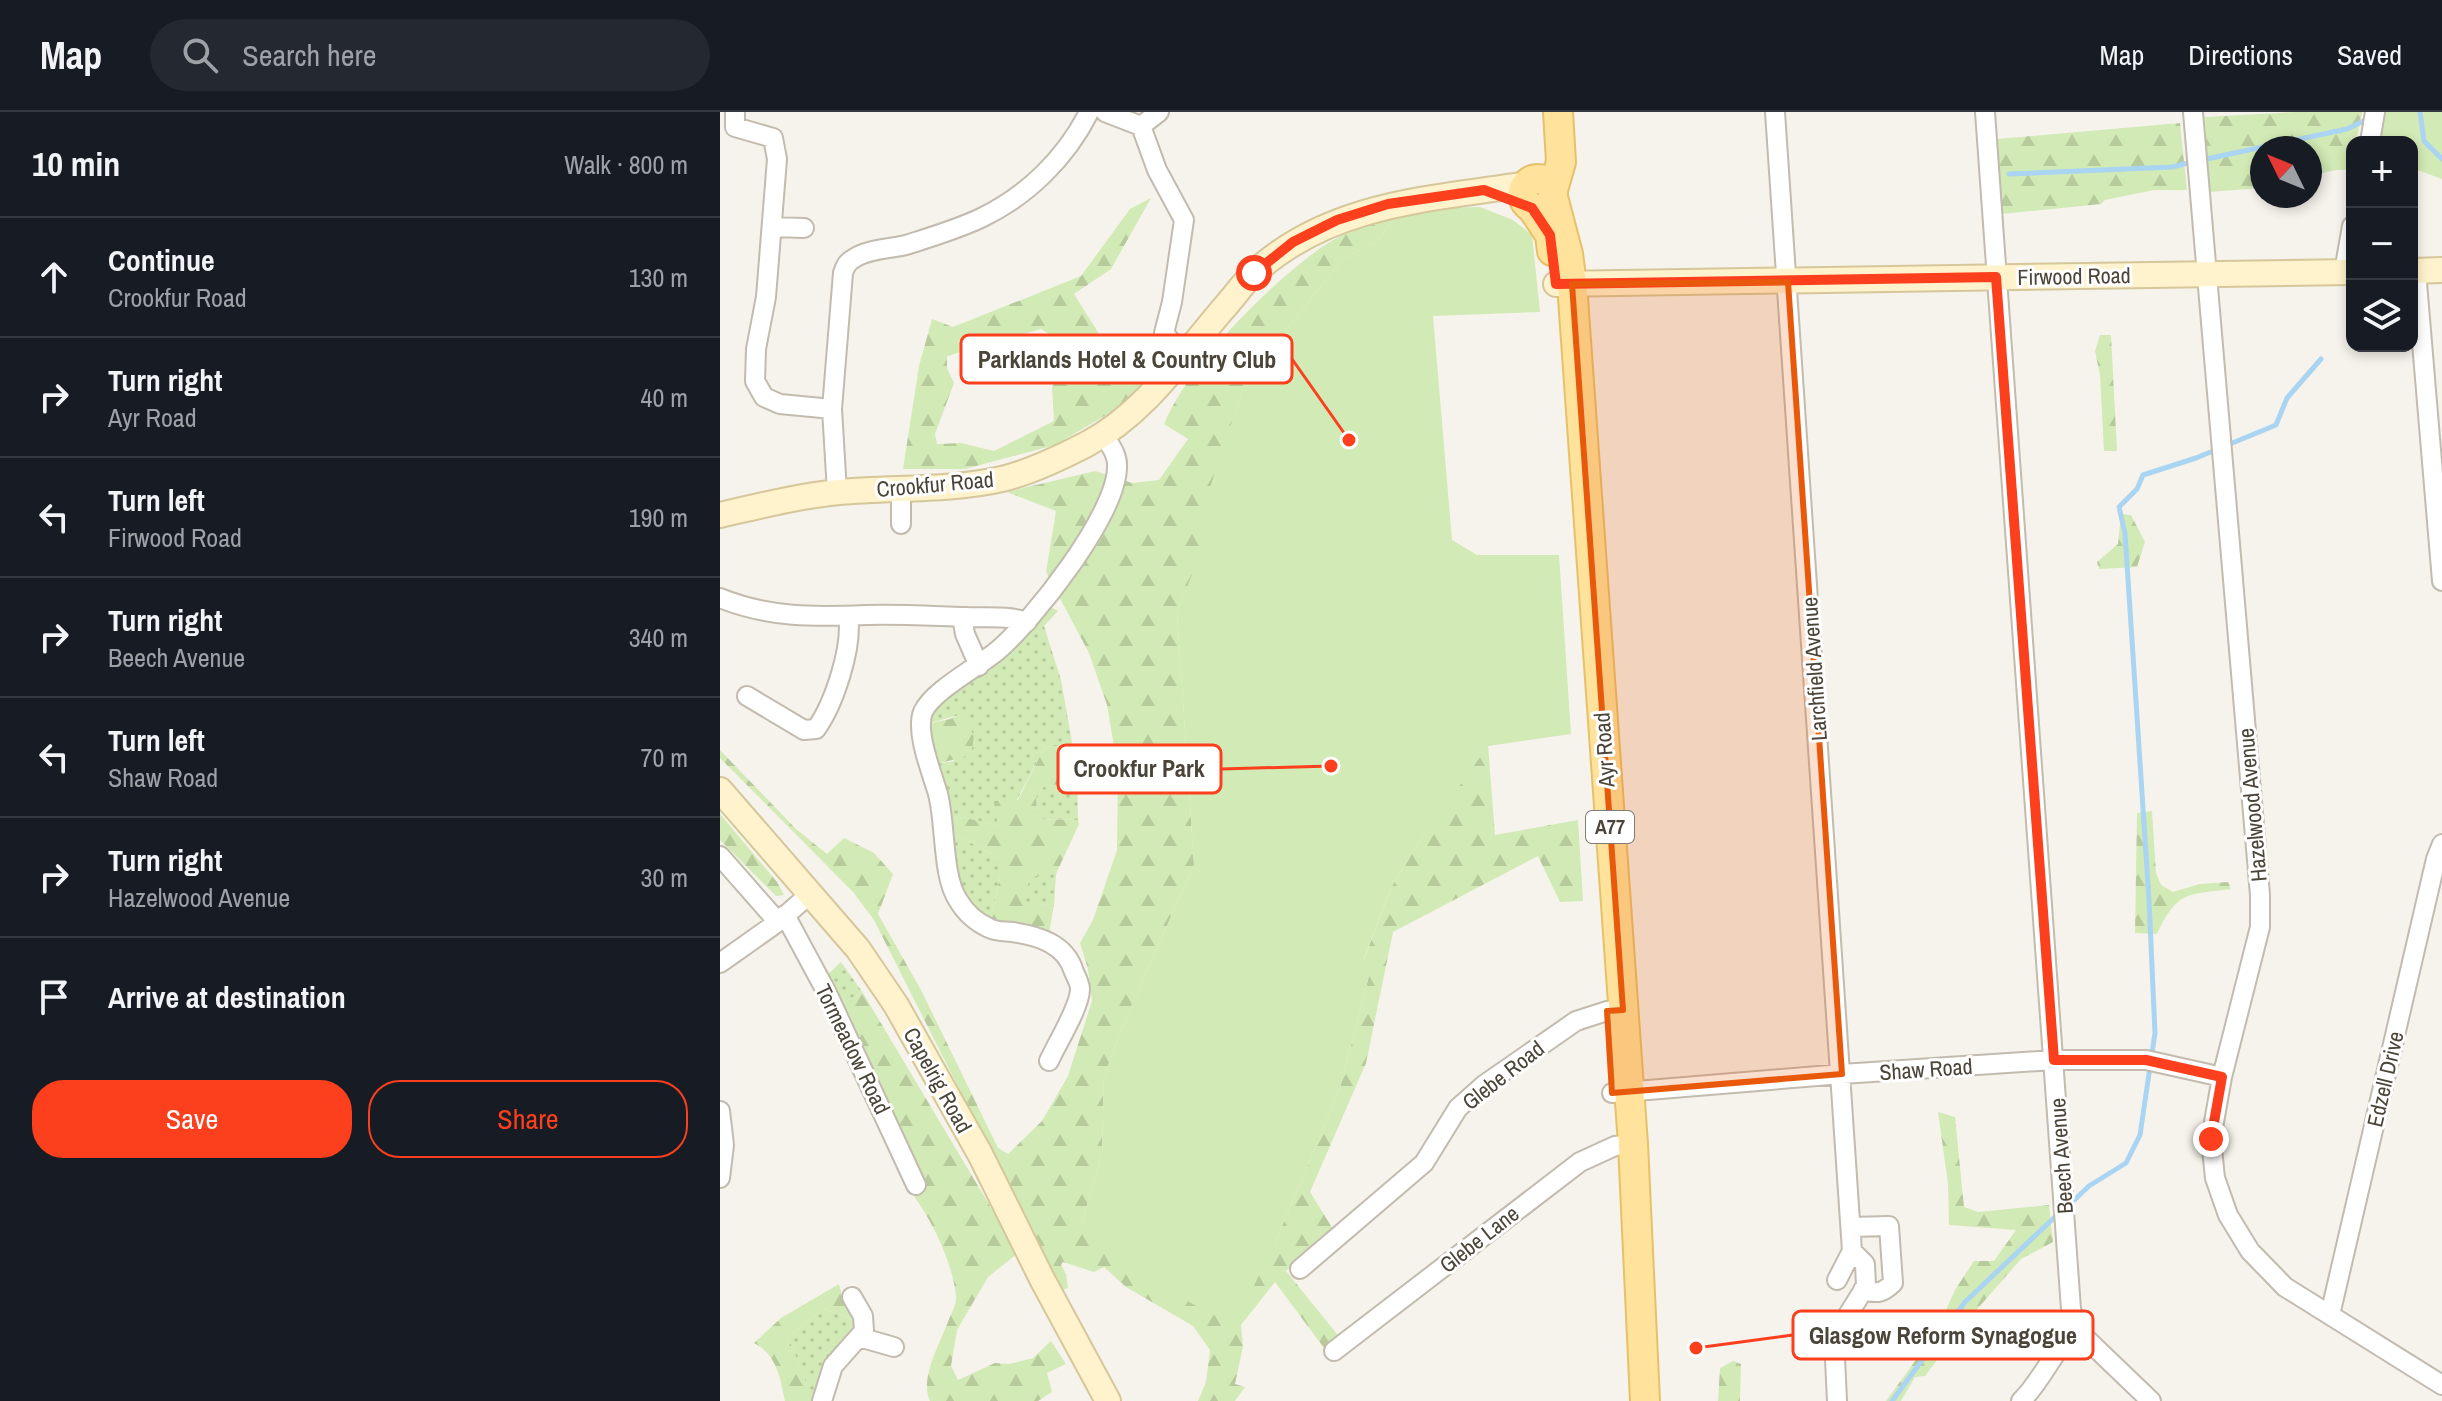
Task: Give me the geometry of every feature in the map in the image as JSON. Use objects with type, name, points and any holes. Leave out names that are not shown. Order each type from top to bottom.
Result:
[{"type":"main road","points":[[1537,194],[1537,174],[1544,154],[1542,112]]},
{"type":"main road","points":[[1537,194],[1561,162],[1558,112]]},
{"type":"main road","name":"Ayr Road","points":[[1537,194],[1564,284],[1585,725],[1615,1011],[1645,1401]]},
{"type":"main road","name":"Ayr Road","points":[[1624,1145],[1624,1238],[1631,1401]]},
{"type":"street","points":[[837,492],[832,409],[846,264],[855,257],[906,245],[980,219],[1013,200],[1043,175],[1065,150],[1089,112]]},
{"type":"street","points":[[1105,112],[1141,126],[1157,170],[1184,220],[1172,302],[1164,333],[1183,356]]},
{"type":"street","points":[[1141,126],[1159,112]]},
{"type":"street","name":"Larchfield Avenue","points":[[1775,112],[1852,1251]]},
{"type":"street","name":"Beech Avenue","points":[[1985,112],[2071,1309],[2077,1330]]},
{"type":"street","name":"Hazelwood Avenue","points":[[2193,112],[2260,895],[2260,927],[2222,1077],[2211,1139],[2215,1178],[2228,1215],[2250,1251],[2285,1287],[2442,1385]]},
{"type":"street","points":[[2371,136],[2375,112]]},
{"type":"street","points":[[735,114],[735,127],[773,138],[777,159],[766,297],[756,349],[755,381],[764,397],[780,404],[832,409]]},
{"type":"street","name":"Crookfur Road","points":[[720,515],[837,492],[958,486],[1003,478],[1048,463],[1103,434],[1150,397],[1254,273],[1293,242],[1337,220],[1388,204],[1484,190],[1537,194]]},
{"type":"street","points":[[772,227],[804,228]]},
{"type":"street","points":[[2418,271],[2442,270]]},
{"type":"street","name":"Firwood Road","points":[[1564,284],[2346,272]]},
{"type":"street","points":[[2415,280],[2442,581]]},
{"type":"street","points":[[1049,1061],[1080,989],[1068,955],[1038,938],[991,930],[970,916],[956,898],[947,871],[939,800],[920,728],[924,711],[935,696],[1000,649],[1051,595],[1109,501],[1117,467],[1114,451],[1103,434]]},
{"type":"street","points":[[901,489],[901,524]]},
{"type":"street","points":[[720,598],[784,615],[822,618],[962,617],[1020,619],[1027,622]]},
{"type":"street","points":[[747,696],[804,730],[816,729],[825,716],[847,649],[851,630],[848,616]]},
{"type":"street","points":[[962,617],[965,634],[979,666]]},
{"type":"street","name":"Capelrig Road","points":[[720,790],[858,949],[896,1005],[980,1154],[1042,1279],[1108,1401]]},
{"type":"street","name":"Edzell Drive","points":[[2330,1315],[2442,844]]},
{"type":"street","name":"Tormeadow Road","points":[[720,856],[782,919],[827,993],[916,1185]]},
{"type":"street","points":[[720,963],[782,919],[811,893]]},
{"type":"street","name":"Glebe Road","points":[[1300,1269],[1424,1163],[1458,1108],[1484,1085],[1576,1021],[1615,1011]]},
{"type":"street","name":"Shaw Road","points":[[1620,1093],[2054,1060],[2146,1060],[2222,1077]]},
{"type":"street","points":[[720,1111],[724,1145],[720,1178]]},
{"type":"street","name":"Glebe Lane","points":[[1334,1351],[1580,1162],[1624,1145]]},
{"type":"street","points":[[1851,1227],[1889,1226],[1893,1283],[1885,1292],[1875,1294],[1863,1290]]},
{"type":"street","points":[[1837,1280],[1852,1251],[1865,1264],[1866,1286],[1834,1337],[1837,1401]]},
{"type":"street","points":[[822,1401],[833,1366],[864,1331],[863,1316],[852,1297]]},
{"type":"street","points":[[2021,1401],[2066,1339],[2077,1330],[2151,1401]]},
{"type":"street","points":[[859,1337],[894,1347]]},
{"type":"highlighted area","points":[[1788,282],[1842,1074],[1612,1093],[1607,1011],[1623,1010],[1572,284]]},
{"type":"green space","points":[[2362,112],[2357,136],[2346,136],[2346,170],[2322,173],[2322,136],[2250,136],[2250,189],[2208,192],[2205,117]]},
{"type":"green space","points":[[2383,112],[2442,112],[2442,179],[2418,170],[2418,136],[2380,136]]},
{"type":"green space","points":[[2180,123],[2187,190],[2154,190],[2105,200],[2101,204],[2001,214],[1997,139]]},
{"type":"green space","points":[[1151,198],[1111,269],[1074,294],[1106,345],[1144,385],[1130,401],[1055,445],[965,469],[903,469],[919,366],[932,319],[953,327],[1081,276],[1130,209]],"holes":[[[1041,329],[1069,346],[1052,387],[1054,421],[994,451],[961,443],[937,444],[935,434],[954,383],[947,368],[947,356]]]},
{"type":"green space","points":[[1480,207],[1513,220],[1532,235],[1540,312],[1433,316],[1452,540],[1477,555],[1559,555],[1571,734],[1488,746],[1415,848],[1392,886],[1364,958],[1369,976],[1340,1088],[1275,1243],[1234,1326],[1114,1262],[1081,1226],[1102,1154],[1104,1076],[1126,1018],[1194,865],[1177,612],[1211,528],[1198,523],[1243,389],[1262,360],[1342,260],[1378,240],[1394,219],[1443,208]]},
{"type":"green space","points":[[1374,219],[1394,219],[1378,240],[1342,260],[1262,360],[1243,389],[1199,522],[1212,527],[1177,612],[1194,865],[1126,1018],[1104,1076],[1102,1154],[1081,1226],[1275,1243],[1340,1088],[1369,976],[1364,959],[1392,886],[1488,745],[1495,835],[1578,820],[1583,901],[1560,902],[1538,856],[1393,932],[1366,1063],[1310,1192],[1333,1229],[1286,1271],[1341,1339],[1324,1348],[1275,1282],[1241,1325],[1243,1346],[1235,1384],[1245,1387],[1235,1401],[1198,1401],[1206,1382],[1210,1350],[1193,1326],[1126,1287],[1104,1267],[1094,1272],[1063,1262],[1061,1265],[1068,1288],[1061,1291],[874,920],[853,892],[720,758],[720,750],[796,829],[827,854],[844,838],[874,853],[893,874],[878,914],[921,990],[998,1148],[1008,1154],[1042,1121],[1068,1076],[1092,1001],[1088,969],[1080,943],[1093,920],[1117,850],[1118,770],[1107,705],[1089,653],[1046,572],[1056,511],[1007,492],[1095,471],[1132,483],[1159,480],[1188,439],[1164,424],[1191,377],[1210,352],[1254,305],[1298,265],[1326,245]]},
{"type":"green space","points":[[2100,335],[2111,335],[2117,451],[2104,451],[2100,375],[2095,351]]},
{"type":"green space","points":[[2121,514],[2131,515],[2145,542],[2137,567],[2099,569],[2097,562],[2118,544]]},
{"type":"green space","points":[[1050,607],[1058,611],[1044,626],[1061,680],[1073,748],[1055,745],[1044,748],[1017,800],[998,826],[962,817],[951,820],[937,764],[954,761],[963,714],[926,724],[935,705],[998,657]]},
{"type":"green space","points":[[963,713],[974,736],[971,755],[937,764],[926,724]]},
{"type":"green space","points":[[1055,745],[1073,748],[1077,775],[1064,783],[1043,787],[1036,797],[1038,819],[1078,820],[1079,824],[1056,874],[1031,877],[1021,903],[1054,905],[1049,933],[991,918],[1000,877],[1000,858],[952,833],[951,820],[962,817],[998,826],[994,801],[1018,800],[1044,748]]},
{"type":"green space","points":[[1077,775],[1078,820],[1038,819],[1036,797],[1043,787],[1064,783]]},
{"type":"green space","points":[[2152,811],[2156,873],[2161,885],[2173,892],[2200,884],[2228,882],[2231,889],[2185,897],[2171,909],[2157,934],[2135,933],[2137,813]]},
{"type":"green space","points":[[720,814],[777,882],[784,895],[776,896],[720,840]]},
{"type":"green space","points":[[952,833],[1000,858],[1000,877],[991,918],[975,909],[958,893]]},
{"type":"green space","points":[[1056,874],[1054,905],[1020,904],[1031,876]]},
{"type":"green space","points":[[841,962],[863,993],[841,1003],[826,976]]},
{"type":"green space","points":[[863,993],[1018,1253],[988,1277],[957,1330],[951,1366],[958,1380],[995,1363],[1009,1364],[1033,1358],[1051,1341],[1066,1364],[1047,1373],[1052,1392],[1038,1401],[930,1401],[927,1392],[929,1371],[955,1305],[954,1283],[940,1243],[913,1195],[924,1184],[919,1170],[841,1003]]},
{"type":"green space","points":[[1938,1112],[1955,1117],[1964,1207],[1978,1212],[2049,1205],[2053,1242],[2021,1259],[1965,1323],[1925,1376],[1915,1377],[1901,1401],[1886,1401],[1936,1332],[1955,1290],[1974,1261],[1994,1261],[2016,1230],[1949,1225],[1948,1184]]},
{"type":"green space","points":[[839,1284],[842,1296],[858,1316],[857,1321],[824,1309],[788,1337],[811,1395],[827,1401],[785,1401],[773,1360],[754,1343],[781,1318]]},
{"type":"green space","points":[[824,1309],[857,1321],[852,1339],[832,1355],[821,1398],[811,1396],[788,1337]]},
{"type":"green space","points":[[1733,1361],[1741,1364],[1740,1401],[1718,1401],[1720,1368]]},
{"type":"waterway","points":[[2420,112],[2424,141],[2442,159]]},
{"type":"waterway","points":[[2202,160],[2347,129],[2370,118]]},
{"type":"waterway","points":[[2009,174],[2172,167],[2192,162]]},
{"type":"waterway","points":[[2069,1205],[2089,1186],[2126,1163],[2140,1135],[2155,1033],[2125,533],[2119,507],[2137,489],[2143,475],[2196,458],[2276,425],[2287,398],[2321,359]]},
{"type":"waterway","points":[[1892,1401],[1965,1302],[2058,1214]]},
{"type":"place","name":"Parklands Hotel & Country Club","points":[[1349,440]]},
{"type":"place","name":"Crookfur Park","points":[[1331,766]]},
{"type":"place","name":"Glasgow Reform Synagogue","points":[[1696,1348]]},
{"type":"route","points":[[1254,273],[1293,242],[1337,220],[1388,204],[1484,190],[1532,208],[1550,235],[1556,284],[1996,277],[2054,1060],[2146,1060],[2222,1077],[2211,1139]]}]
